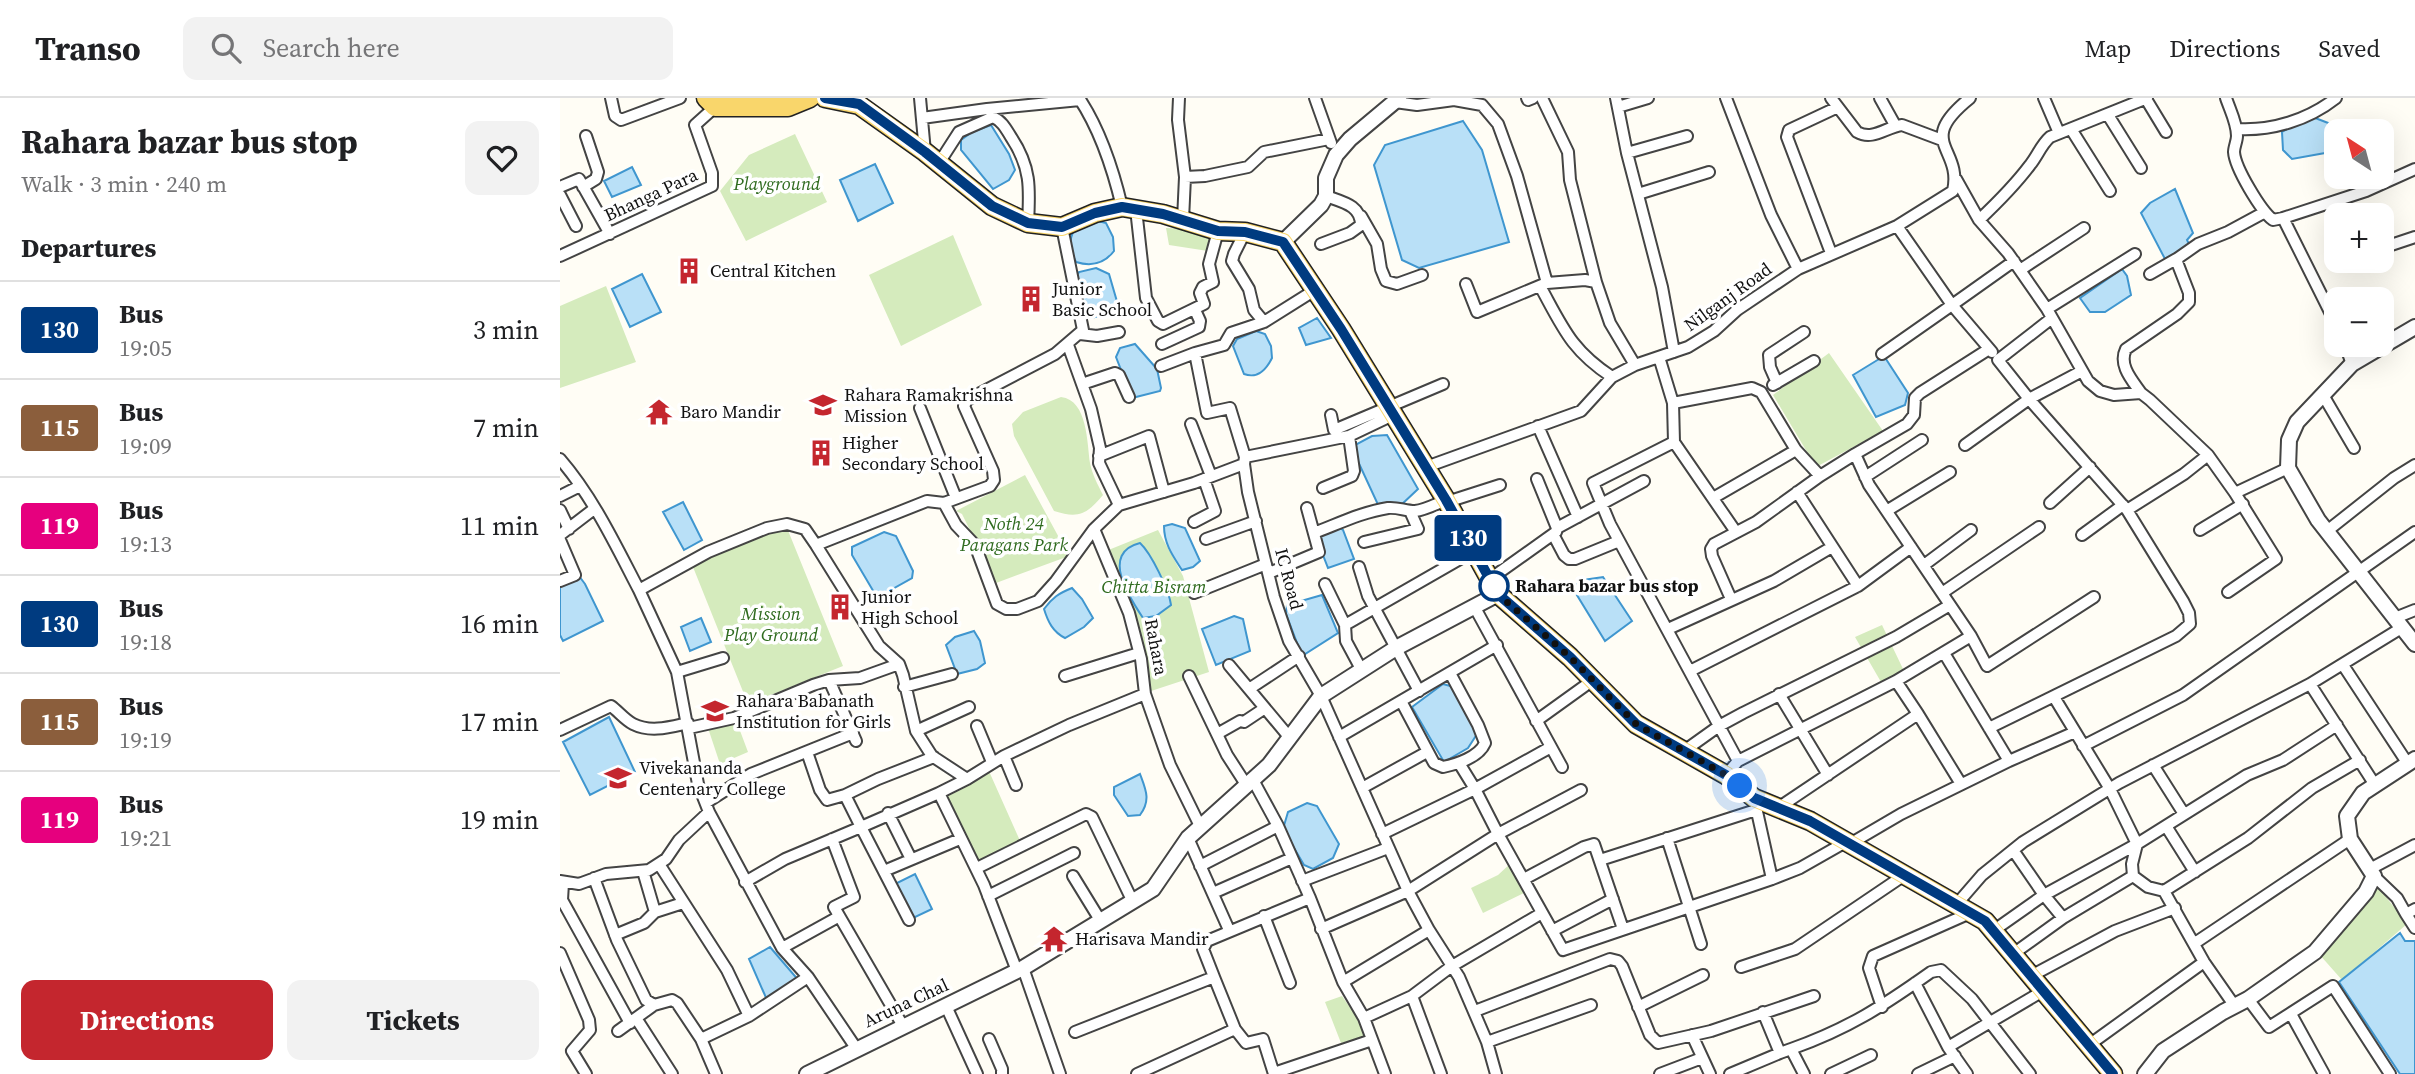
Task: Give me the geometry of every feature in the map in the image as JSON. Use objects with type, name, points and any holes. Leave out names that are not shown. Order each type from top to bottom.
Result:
[{"type":"main road","points":[[710,103],[788,107],[810,98]]},
{"type":"main road","points":[[825,98],[859,104],[940,163],[992,206],[1028,223],[1062,227],[1095,213],[1129,208],[1218,231],[1245,232],[1283,242],[1447,501],[1494,586],[1636,724],[1684,751],[1732,768],[1755,804],[1778,808],[1810,821],[1846,844],[1985,921],[2090,1045],[2109,1073]]},
{"type":"street","points":[[611,98],[615,116],[621,120],[680,98]]},
{"type":"street","points":[[920,98],[925,152]]},
{"type":"street","points":[[1179,98],[1178,120],[1185,177],[1183,220]]},
{"type":"street","points":[[1315,98],[1336,155]]},
{"type":"street","points":[[1527,98],[1533,98]]},
{"type":"street","points":[[1542,98],[1568,152],[1570,180],[1596,282],[1610,323],[1635,365]]},
{"type":"street","points":[[1647,98],[1617,103],[1627,153],[1662,287],[1674,352]]},
{"type":"street","points":[[1726,98],[1771,215],[1798,269]]},
{"type":"street","points":[[1880,98],[1895,125]]},
{"type":"street","points":[[1970,98],[1953,112],[1943,125],[1942,140],[1956,179],[1979,220],[2017,265],[2088,381],[2100,391],[2114,396],[2141,393]]},
{"type":"street","points":[[2044,98],[2059,133]]},
{"type":"street","points":[[1979,220],[2028,169],[2042,144],[2050,137],[2108,115],[2121,103],[2147,98],[2166,132]]},
{"type":"street","points":[[2227,98],[2237,129],[2234,153],[2265,212],[2273,220],[2358,189]]},
{"type":"street","points":[[2237,129],[2275,127],[2315,111],[2336,98]]},
{"type":"street","points":[[922,118],[986,103],[1079,99],[1089,112],[1101,138],[1129,208],[1145,294],[1158,321],[1163,324],[1205,303],[1201,290],[1213,282],[1209,264],[1218,231]]},
{"type":"street","points":[[1283,242],[1326,196],[1326,178],[1336,155],[1391,102],[1417,105],[1454,100],[1482,105],[1498,124],[1517,176],[1544,285],[1570,341],[1591,363],[1612,377]]},
{"type":"street","points":[[1831,253],[1787,137],[1789,130],[1834,102],[1857,132],[1863,135],[1874,134],[1895,125],[1910,126],[1942,140]]},
{"type":"street","name":"Bhanga Para","points":[[560,256],[712,186],[712,173],[695,125],[710,103]]},
{"type":"street","points":[[2108,115],[2140,168]]},
{"type":"street","points":[[940,163],[959,132],[993,117],[1000,120],[1023,155],[1028,176],[1028,223]]},
{"type":"street","points":[[2071,129],[2110,191]]},
{"type":"street","points":[[583,187],[596,179],[598,173],[586,136]]},
{"type":"street","points":[[1627,153],[1687,136]]},
{"type":"street","points":[[1185,177],[1206,176],[1248,167],[1264,152],[1329,139]]},
{"type":"street","points":[[2394,176],[2415,169]]},
{"type":"street","points":[[1638,194],[1709,172]]},
{"type":"street","points":[[560,187],[579,179],[610,234]]},
{"type":"street","name":"Nilganj Road","points":[[1426,467],[1581,411],[1612,377],[1635,365],[1688,347],[1798,269],[1896,226],[1953,191],[1956,179]]},
{"type":"street","points":[[560,195],[576,226]]},
{"type":"street","points":[[1326,196],[1350,205],[1361,216],[1377,244],[1386,281],[1397,284],[1422,275]]},
{"type":"street","points":[[2150,274],[2197,244],[2228,232],[2265,212]]},
{"type":"street","points":[[1321,244],[1356,229],[1361,225],[1361,216]]},
{"type":"street","points":[[2283,218],[2324,300]]},
{"type":"street","points":[[1896,226],[1952,305],[2029,399],[2125,508],[2189,614],[2190,624],[2176,636],[1989,727]]},
{"type":"street","points":[[816,545],[927,501],[944,503],[990,486],[994,480],[993,471],[964,406],[967,400],[1055,354],[1083,330],[1062,227]]},
{"type":"street","points":[[1882,354],[1952,305],[2084,228]]},
{"type":"street","points":[[1245,232],[1233,261],[1249,289],[1254,310],[1264,322]]},
{"type":"street","points":[[2394,244],[2415,237]]},
{"type":"street","points":[[1998,360],[2049,314],[2135,254]]},
{"type":"street","points":[[2178,258],[2177,262],[2189,293],[2186,306],[2126,349],[2123,364],[2141,393],[2208,455],[2276,559],[2228,592]]},
{"type":"street","points":[[1466,284],[1477,312],[1544,285],[1585,280],[1596,282]]},
{"type":"street","points":[[1161,366],[1224,345],[1231,333],[1264,322],[1315,290]]},
{"type":"street","points":[[1162,344],[1199,327],[1200,321],[1195,310]]},
{"type":"street","points":[[2414,328],[2352,364],[2297,422],[2289,440],[2288,468],[2318,520],[2415,644]]},
{"type":"street","points":[[1080,334],[1097,336],[1119,332]]},
{"type":"street","points":[[1777,383],[1770,367],[1769,355],[1804,332]]},
{"type":"street","points":[[1068,345],[1091,410],[1100,449],[1099,463],[1119,505]]},
{"type":"street","points":[[1731,599],[1711,550],[1714,544],[1756,522],[1820,475],[1907,424],[1914,415],[1915,398],[1920,393],[1989,349]]},
{"type":"street","name":"IC Road","points":[[1195,353],[1207,412],[1230,408],[1245,460],[1248,492],[1267,569],[1289,641],[1321,696],[1408,891],[1475,1010],[1496,1074]]},
{"type":"street","points":[[1659,357],[1673,403],[1675,442],[1736,531]]},
{"type":"street","points":[[2350,357],[2352,364]]},
{"type":"street","points":[[1762,392],[1814,361]]},
{"type":"street","points":[[1965,445],[2029,399],[2082,370]]},
{"type":"street","points":[[1082,384],[1115,373],[1119,375],[1129,397]]},
{"type":"street","points":[[944,503],[956,525],[975,545],[997,604],[1006,609],[1017,609],[1038,601],[1094,529],[1119,505],[1208,478],[1245,460],[1349,436],[1443,384]]},
{"type":"street","points":[[1673,403],[1752,388],[1762,392],[1797,450],[1820,475]]},
{"type":"street","points":[[2323,396],[2354,448]]},
{"type":"street","points":[[920,408],[957,498]]},
{"type":"street","points":[[1331,415],[1334,430],[1391,411]]},
{"type":"street","points":[[1191,424],[1215,511],[1194,522]]},
{"type":"street","points":[[1538,426],[1578,517]]},
{"type":"street","points":[[1099,456],[1149,436],[1164,492]]},
{"type":"street","points":[[1323,488],[1352,476],[1354,471],[1349,436]]},
{"type":"street","points":[[1865,477],[1922,440]]},
{"type":"street","points":[[1675,442],[1593,484],[1619,541],[1719,726],[1732,768],[1800,729],[1896,681],[1971,636]]},
{"type":"street","points":[[1713,498],[1797,450]]},
{"type":"street","points":[[1855,454],[1865,477],[1971,636],[1987,666],[2094,597]]},
{"type":"street","points":[[2082,535],[2184,474],[2208,455]]},
{"type":"street","points":[[560,459],[594,509],[639,590],[677,672],[698,784],[745,882],[782,948],[808,977],[856,1048]]},
{"type":"street","points":[[2327,531],[2394,478],[2415,465]]},
{"type":"street","points":[[2050,503],[2090,467]]},
{"type":"street","points":[[2235,493],[2288,468]]},
{"type":"street","points":[[1888,510],[1950,472]]},
{"type":"street","points":[[1537,479],[1564,555],[1569,559],[1576,559],[1619,541]]},
{"type":"street","points":[[1020,970],[1153,889],[1188,838],[1269,765],[1321,696],[1395,648],[1474,606],[1520,556],[1578,517],[1644,481]]},
{"type":"street","points":[[1314,533],[1387,508],[1401,507],[1410,511],[1500,485]]},
{"type":"street","points":[[560,496],[580,486]]},
{"type":"street","points":[[1797,492],[1857,586]]},
{"type":"street","points":[[2200,530],[2242,505]]},
{"type":"street","points":[[1194,593],[1319,552],[1307,508]]},
{"type":"street","points":[[563,534],[594,509]]},
{"type":"street","points":[[560,510],[564,560],[575,575],[560,581]]},
{"type":"street","points":[[1364,542],[1418,530],[1410,511]]},
{"type":"street","points":[[1206,539],[1256,521]]},
{"type":"street","points":[[639,590],[708,552],[767,528],[787,524],[805,530],[879,646],[899,664],[904,675],[904,687],[916,731],[934,757],[967,779]]},
{"type":"street","points":[[1942,593],[2039,527]]},
{"type":"street","name":"Rahara","points":[[1094,529],[1129,612],[1145,694],[1170,765],[1200,826]]},
{"type":"street","points":[[1924,565],[1971,530]]},
{"type":"street","points":[[2083,746],[2183,695],[2415,532]]},
{"type":"street","points":[[1668,629],[1774,581],[1832,547]]},
{"type":"street","points":[[1690,671],[1857,586],[1911,547]]},
{"type":"street","points":[[1345,625],[1474,551]]},
{"type":"street","points":[[1359,567],[1375,609],[1419,691]]},
{"type":"street","points":[[1325,584],[1345,625],[1346,641],[1361,669]]},
{"type":"street","points":[[1684,751],[1719,726],[1896,637],[1950,605]]},
{"type":"street","points":[[1474,606],[1562,767]]},
{"type":"street","points":[[1882,1007],[1869,968],[1873,956],[1963,909],[1982,875],[2013,850],[2110,789],[2310,684],[2343,664],[2415,610]]},
{"type":"street","points":[[1339,737],[1497,645]]},
{"type":"street","points":[[1065,676],[1139,653]]},
{"type":"street","points":[[1944,653],[2009,761]]},
{"type":"street","points":[[1249,689],[1299,656]]},
{"type":"street","points":[[677,672],[723,658]]},
{"type":"street","points":[[560,730],[611,706],[633,724],[650,729],[734,718],[829,680],[860,678],[899,664]]},
{"type":"street","points":[[2343,664],[2412,761],[2362,793],[2347,816],[2350,839],[2372,872],[2410,911],[2415,928]]},
{"type":"street","points":[[1229,665],[1290,738]]},
{"type":"street","points":[[1401,701],[1427,752],[1438,767],[1459,763],[1482,749],[1485,743],[1450,673]]},
{"type":"street","points":[[904,687],[952,674]]},
{"type":"street","points":[[1189,676],[1217,734],[1278,827],[1343,982],[1364,1018],[1385,1074]]},
{"type":"street","points":[[672,1074],[633,1020],[562,900],[562,882],[579,884],[606,874],[643,871],[659,864],[708,807],[751,774],[855,737],[829,680]]},
{"type":"street","points":[[1536,721],[1593,680]]},
{"type":"street","points":[[1896,681],[1961,784]]},
{"type":"street","points":[[2310,684],[2375,785]]},
{"type":"street","name":"Rahara","points":[[745,882],[785,859],[939,793],[1004,755],[1145,694]]},
{"type":"street","points":[[1779,694],[1828,775]]},
{"type":"street","points":[[2054,697],[2110,789],[2137,844],[2132,864],[2133,876],[2148,887],[2164,891],[2204,962],[2241,1002],[2269,1027],[2333,986],[2390,1074]]},
{"type":"street","points":[[916,731],[969,707]]},
{"type":"street","points":[[1217,734],[1240,721],[1244,722],[1265,708]]},
{"type":"street","points":[[1778,808],[1918,714]]},
{"type":"street","points":[[1993,931],[2044,895],[2137,844],[2247,775],[2283,760],[2337,725]]},
{"type":"street","points":[[977,726],[992,762]]},
{"type":"street","points":[[1563,950],[1800,868],[1961,784],[2075,732]]},
{"type":"street","points":[[1382,834],[1475,789],[1550,747]]},
{"type":"street","points":[[807,752],[823,797],[827,800],[934,757]]},
{"type":"street","points":[[1362,788],[1427,752]]},
{"type":"street","points":[[1004,755],[1016,785]]},
{"type":"street","points":[[2164,891],[2248,838],[2312,788],[2360,760]]},
{"type":"street","points":[[1459,763],[1575,971]]},
{"type":"street","points":[[2153,765],[2184,814]]},
{"type":"street","points":[[1321,929],[1408,891],[1498,834],[1581,790]]},
{"type":"street","points":[[939,793],[1036,1000],[1046,1040],[1060,1074]]},
{"type":"street","points":[[845,795],[909,920]]},
{"type":"street","points":[[1600,860],[1755,804],[1772,879]]},
{"type":"street","points":[[888,813],[911,859]]},
{"type":"street","points":[[976,868],[1086,814],[1092,817],[1132,900]]},
{"type":"street","points":[[2166,825],[2194,872]]},
{"type":"street","points":[[1200,866],[1278,827]]},
{"type":"street","points":[[1188,838],[1229,930]]},
{"type":"street","points":[[1667,838],[1701,944]]},
{"type":"street","points":[[832,839],[854,897],[834,907],[903,1026]]},
{"type":"street","points":[[884,871],[960,839]]},
{"type":"street","points":[[2194,943],[2350,839]]},
{"type":"street","points":[[1524,879],[1592,844],[1595,845],[1623,929]]},
{"type":"street","points":[[2146,1074],[2163,1051],[2315,952],[2366,892],[2372,872],[2415,845]]},
{"type":"street","points":[[1302,881],[1388,848]]},
{"type":"street","points":[[2013,850],[2063,918]]},
{"type":"street","points":[[988,897],[1074,853]]},
{"type":"street","points":[[1213,893],[1292,858]]},
{"type":"street","points":[[659,864],[727,970],[749,1016]]},
{"type":"street","points":[[643,871],[655,912]]},
{"type":"street","points":[[1073,876],[1100,920]]},
{"type":"street","points":[[1741,967],[1795,948],[1837,923],[1903,876]]},
{"type":"street","points":[[2013,954],[2063,918],[2133,876]]},
{"type":"street","points":[[594,878],[615,935],[646,1000],[654,1005]]},
{"type":"street","points":[[1310,898],[1214,936],[1204,945],[1203,949],[1235,1029],[1247,1044],[1263,1039],[1274,1074],[1371,1040]]},
{"type":"street","points":[[1552,931],[1613,899]]},
{"type":"street","points":[[615,935],[644,923],[655,912],[683,903]]},
{"type":"street","points":[[2031,976],[2115,931],[2175,908]]},
{"type":"street","points":[[1364,1018],[1412,996],[1452,966],[1542,913]]},
{"type":"street","points":[[1264,916],[1290,984]]},
{"type":"street","points":[[782,948],[838,917]]},
{"type":"street","points":[[1343,982],[1429,930]]},
{"type":"street","points":[[560,953],[589,1020],[590,1030],[572,1051],[560,1057]]},
{"type":"street","points":[[1475,1010],[1601,961],[1618,961],[1650,1035],[1658,1043],[1692,1035],[1814,996]]},
{"type":"street","points":[[2090,1045],[2204,962]]},
{"type":"street","name":"Aruna Chal","points":[[807,1074],[1020,970]]},
{"type":"street","points":[[1730,1074],[1822,1038],[1882,1007],[1931,972],[1941,970],[1991,1021],[2030,1074]]},
{"type":"street","points":[[1638,1007],[1703,975]]},
{"type":"street","points":[[701,1040],[749,1016],[808,977]]},
{"type":"street","points":[[1075,1032],[1214,977]]},
{"type":"street","points":[[1915,983],[1951,1051],[1967,1074]]},
{"type":"street","points":[[1918,1074],[1991,1021],[2043,990]]},
{"type":"street","points":[[1412,996],[1441,1074]]},
{"type":"street","points":[[618,1031],[654,1005],[674,1000],[701,1040],[716,1074]]},
{"type":"street","points":[[1487,1042],[1591,1005]]},
{"type":"street","points":[[946,1006],[977,1074]]},
{"type":"street","points":[[1763,1012],[1786,1051],[1804,1074]]},
{"type":"street","points":[[2291,1014],[2324,1074]]},
{"type":"street","points":[[1137,1074],[1235,1029]]},
{"type":"street","points":[[1692,1035],[1710,1074]]},
{"type":"street","points":[[989,1039],[1002,1074]]},
{"type":"street","points":[[572,1051],[586,1074]]},
{"type":"street","points":[[1830,1074],[1871,1055]]},
{"type":"street","points":[[1660,1074],[1702,1058]]},
{"type":"green space","name":"Playground","points":[[795,134],[827,202],[746,241],[720,191],[749,155]]},
{"type":"green space","points":[[1166,228],[1196,229],[1212,233],[1208,251],[1169,245]]},
{"type":"green space","points":[[953,235],[982,305],[901,346],[869,275]]},
{"type":"green space","points":[[606,286],[636,362],[560,388],[560,306]]},
{"type":"green space","points":[[1829,353],[1883,431],[1816,467],[1773,395]]},
{"type":"green space","points":[[1061,397],[1070,400],[1081,414],[1091,467],[1103,495],[1087,511],[1070,515],[1054,511],[1014,436],[1012,424],[1023,412]]},
{"type":"green space","name":"Noth 24 Paragans Park","points":[[1025,475],[1069,556],[996,583],[962,514],[956,511]]},
{"type":"green space","name":"Mission Play Ground","points":[[787,528],[843,666],[748,704],[693,567],[738,542]]},
{"type":"green space","name":"Chitta Bisram","points":[[1158,530],[1183,576],[1209,672],[1148,692],[1106,551]]},
{"type":"green space","points":[[1882,625],[1904,671],[1881,682],[1855,637]]},
{"type":"green space","points":[[736,720],[748,752],[720,764],[708,728]]},
{"type":"green space","points":[[988,769],[1021,843],[978,864],[963,837],[947,795]]},
{"type":"green space","points":[[1511,863],[1526,892],[1483,913],[1471,888],[1498,875]]},
{"type":"green space","points":[[2376,884],[2407,924],[2342,980],[2319,954]]},
{"type":"green space","points":[[1342,996],[1370,1036],[1341,1043],[1325,1002]]},
{"type":"water","points":[[2310,116],[2324,121],[2324,153],[2292,159],[2283,150],[2282,132]]},
{"type":"water","points":[[1463,121],[1482,150],[1509,242],[1419,268],[1402,260],[1374,165],[1385,145]]},
{"type":"water","points":[[991,125],[1009,154],[1015,170],[1009,180],[993,189],[961,150],[961,140],[972,132]]},
{"type":"water","points":[[875,164],[893,203],[858,221],[840,180]]},
{"type":"water","points":[[632,167],[641,185],[612,197],[604,181]]},
{"type":"water","points":[[2175,189],[2193,233],[2187,240],[2190,246],[2165,259],[2141,213],[2150,203]]},
{"type":"water","points":[[1098,221],[1106,223],[1113,237],[1114,251],[1097,263],[1076,262],[1070,246],[1074,230]]},
{"type":"water","points":[[1096,268],[1109,274],[1118,305],[1116,311],[1092,318],[1086,314],[1074,281],[1079,272]]},
{"type":"water","points":[[2122,269],[2127,276],[2131,295],[2105,312],[2090,312],[2080,298]]},
{"type":"water","points":[[642,274],[661,312],[630,327],[612,289]]},
{"type":"water","points":[[1317,318],[1331,338],[1306,345],[1299,328]]},
{"type":"water","points":[[1256,331],[1265,334],[1271,346],[1272,358],[1261,372],[1244,374],[1233,346],[1237,339]]},
{"type":"water","points":[[1135,344],[1157,369],[1161,388],[1160,391],[1132,398],[1116,357],[1120,348]]},
{"type":"water","points":[[1884,356],[1908,393],[1905,405],[1876,417],[1853,375]]},
{"type":"water","points":[[1387,435],[1418,489],[1400,506],[1380,509],[1355,455],[1355,445],[1372,436]]},
{"type":"water","points":[[683,502],[702,540],[684,550],[663,512]]},
{"type":"water","points":[[1172,524],[1185,528],[1200,561],[1193,567],[1182,570],[1170,550],[1164,526]]},
{"type":"water","points":[[1338,527],[1343,530],[1354,559],[1328,568],[1316,537]]},
{"type":"water","points":[[884,532],[896,536],[913,571],[912,578],[880,596],[875,594],[852,555],[852,547]]},
{"type":"water","points":[[1140,543],[1159,572],[1171,605],[1156,616],[1143,618],[1125,588],[1120,566],[1122,556],[1128,548]]},
{"type":"water","points":[[579,576],[603,621],[563,641],[560,635],[560,586]]},
{"type":"water","points":[[1603,577],[1632,621],[1605,641],[1572,587],[1583,580]]},
{"type":"water","points":[[1072,588],[1093,618],[1065,638],[1051,626],[1044,609],[1056,596]]},
{"type":"water","points":[[1322,595],[1338,633],[1302,656],[1286,614],[1287,605]]},
{"type":"water","points":[[1234,616],[1243,619],[1250,651],[1216,665],[1202,629]]},
{"type":"water","points":[[701,618],[711,642],[690,651],[681,627]]},
{"type":"water","points":[[974,631],[980,641],[985,663],[977,669],[957,674],[946,645],[955,637]]},
{"type":"water","points":[[1443,684],[1454,687],[1479,731],[1468,748],[1444,762],[1412,707]]},
{"type":"water","points":[[609,717],[635,772],[590,795],[563,742]]},
{"type":"water","points":[[1140,774],[1146,790],[1145,805],[1140,815],[1128,816],[1114,795],[1114,787]]},
{"type":"water","points":[[1307,803],[1317,806],[1339,844],[1333,858],[1313,869],[1304,865],[1283,829],[1288,812]]},
{"type":"water","points":[[915,874],[932,909],[911,919],[893,885]]},
{"type":"water","points":[[2400,933],[2405,941],[2415,941],[2415,1074],[2400,1074],[2339,982]]},
{"type":"water","points":[[770,947],[800,982],[767,1000],[749,959]]},
{"type":"bus line","name":"130","points":[[825,98],[859,104],[992,206],[1028,223],[1062,227],[1095,213],[1122,207],[1163,214],[1218,231],[1245,232],[1283,242],[1341,329],[1446,500],[1498,594],[1570,657],[1636,724],[1726,775],[1754,798],[1810,821],[1844,843],[1985,921],[2113,1074]]},
{"type":"place","name":"Central Kitchen","points":[[689,271]]},
{"type":"place","name":"Junior Basic School","points":[[1031,299]]},
{"type":"place","name":"Rahara Ramakrishna Mission","points":[[823,405]]},
{"type":"place","name":"Baro Mandir","points":[[659,412]]},
{"type":"place","name":"Higher Secondary School","points":[[821,453]]},
{"type":"place","name":"Rahara bazar bus stop","points":[[1494,586]]},
{"type":"place","name":"Junior High School","points":[[840,607]]},
{"type":"place","name":"Rahara Babanath Institution for Girls","points":[[715,711]]},
{"type":"place","name":"Vivekananda Centenary College","points":[[618,778]]},
{"type":"place","name":"Harisava Mandir","points":[[1054,939]]},
{"type":"route","points":[[1494,586],[1490,579],[1498,594],[1570,657],[1636,724],[1726,775],[1740,786]]}]
